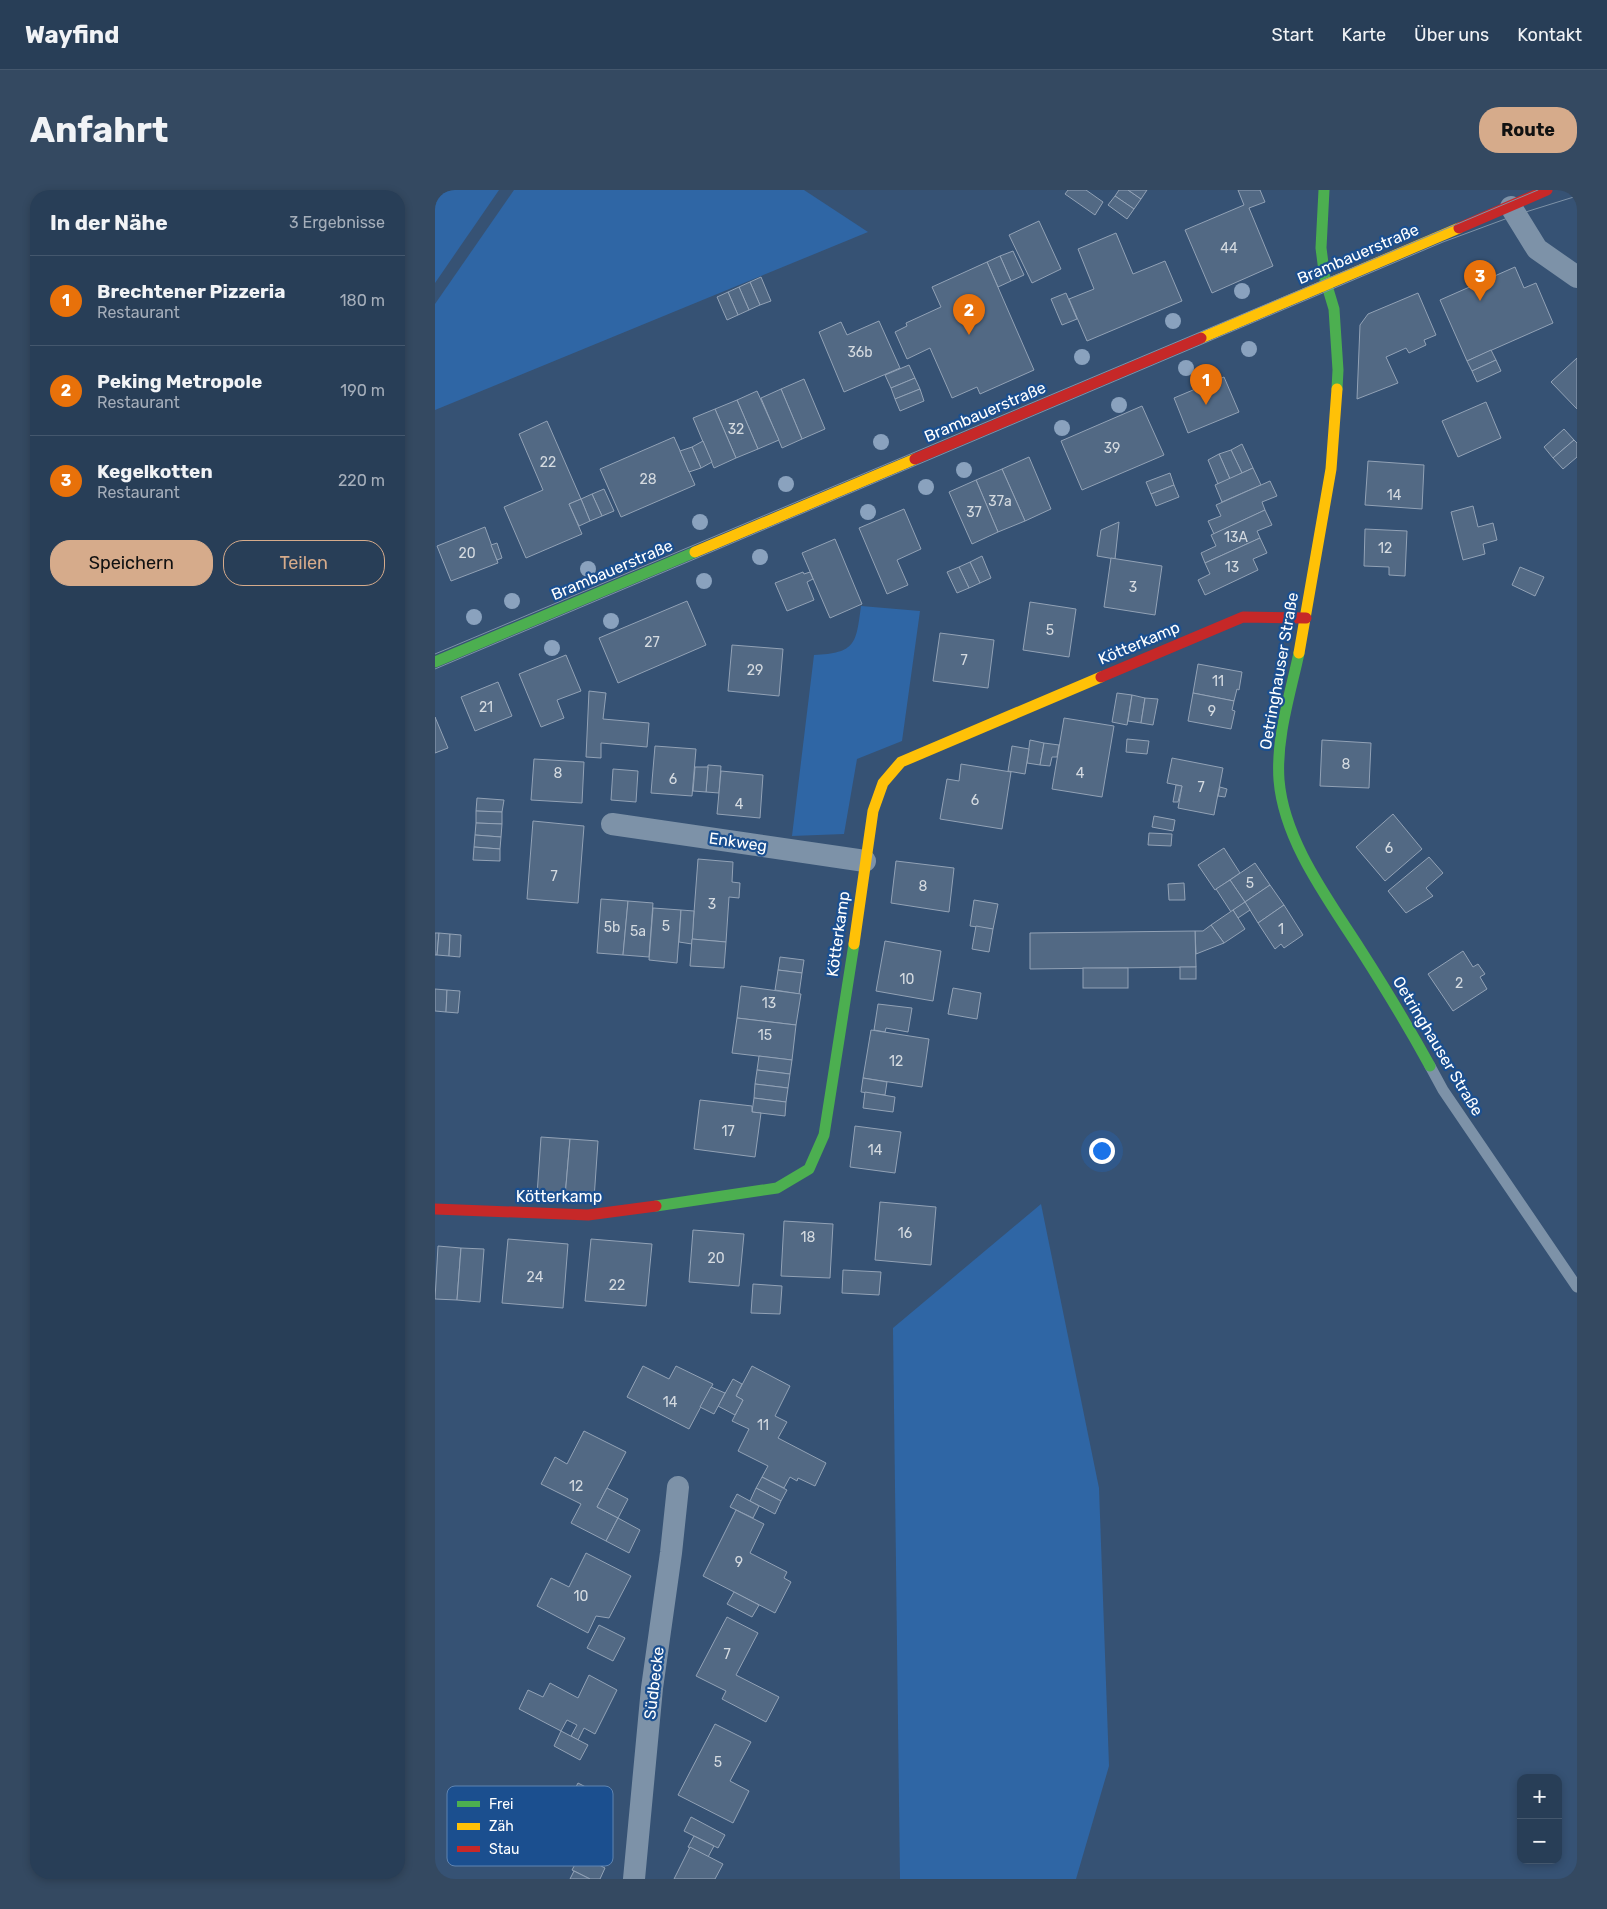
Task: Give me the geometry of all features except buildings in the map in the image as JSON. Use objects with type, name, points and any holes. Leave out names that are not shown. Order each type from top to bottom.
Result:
[{"type":"street","name":"Oetringhauser Straße","points":[[1324,190],[1321,248],[1327,285],[1334,309],[1338,370],[1331,469],[1306,618],[1279,747],[1279,781],[1285,816],[1298,846],[1404,1018],[1430,1066]]},
{"type":"street","name":"Brambauerstraße","points":[[435,662],[1511,207],[1547,190]]},
{"type":"street","points":[[1511,207],[1537,249],[1577,277]]},
{"type":"street","name":"Kötterkamp","points":[[435,1210],[588,1214],[693,1202],[777,1188],[809,1169],[824,1136],[873,811],[883,783],[901,762],[1243,617],[1306,618]]},
{"type":"street","name":"Enkweg","points":[[612,824],[865,861]]},
{"type":"street","name":"Südbecke","points":[[634,1879],[653,1688],[678,1486]]},
{"type":"lane","name":"Oetringhauser Straße","points":[[1430,1066],[1443,1090],[1577,1287]]},
{"type":"shaded area","points":[[435,190],[499,190],[435,283]]},
{"type":"shaded area","points":[[514,190],[804,190],[868,232],[435,410],[435,304]]},
{"type":"shaded area","points":[[861,606],[920,611],[902,741],[857,759],[844,834],[792,836],[814,655],[838,652],[846,649],[851,644],[855,638]]},
{"type":"shaded area","points":[[1041,1204],[1099,1488],[1109,1766],[1076,1879],[900,1879],[893,1328]]},
{"type":"tram line","points":[[435,654],[1538,190]]},
{"type":"tram line","points":[[435,669],[1443,242],[1516,215],[1577,196]]},
{"type":"traffic: fast","points":[[1324,190],[1321,248],[1325,279],[1334,309],[1338,370],[1337,389]]},
{"type":"traffic: fast","points":[[435,662],[695,552]]},
{"type":"traffic: fast","points":[[1299,653],[1284,716],[1279,764],[1279,780],[1289,825],[1309,869],[1360,949],[1430,1066]]},
{"type":"traffic: fast","points":[[656,1206],[777,1188],[809,1169],[824,1135],[854,944]]},
{"type":"traffic: slow","points":[[1201,338],[1459,228]]},
{"type":"traffic: slow","points":[[1299,653],[1331,469],[1337,389]]},
{"type":"traffic: slow","points":[[695,552],[915,459]]},
{"type":"traffic: slow","points":[[854,944],[873,811],[883,783],[901,762],[1101,677]]},
{"type":"traffic: jam","points":[[1459,228],[1547,190]]},
{"type":"traffic: jam","points":[[915,459],[1201,338]]},
{"type":"traffic: jam","points":[[1101,677],[1243,617],[1306,618]]},
{"type":"traffic: jam","points":[[435,1209],[588,1215],[656,1206]]},
{"type":"place","name":"Kegelkotten","points":[[1480,301]]},
{"type":"place","name":"Peking Metropole","points":[[969,335]]},
{"type":"place","name":"Brechtener Pizzeria","points":[[1206,405]]}]
